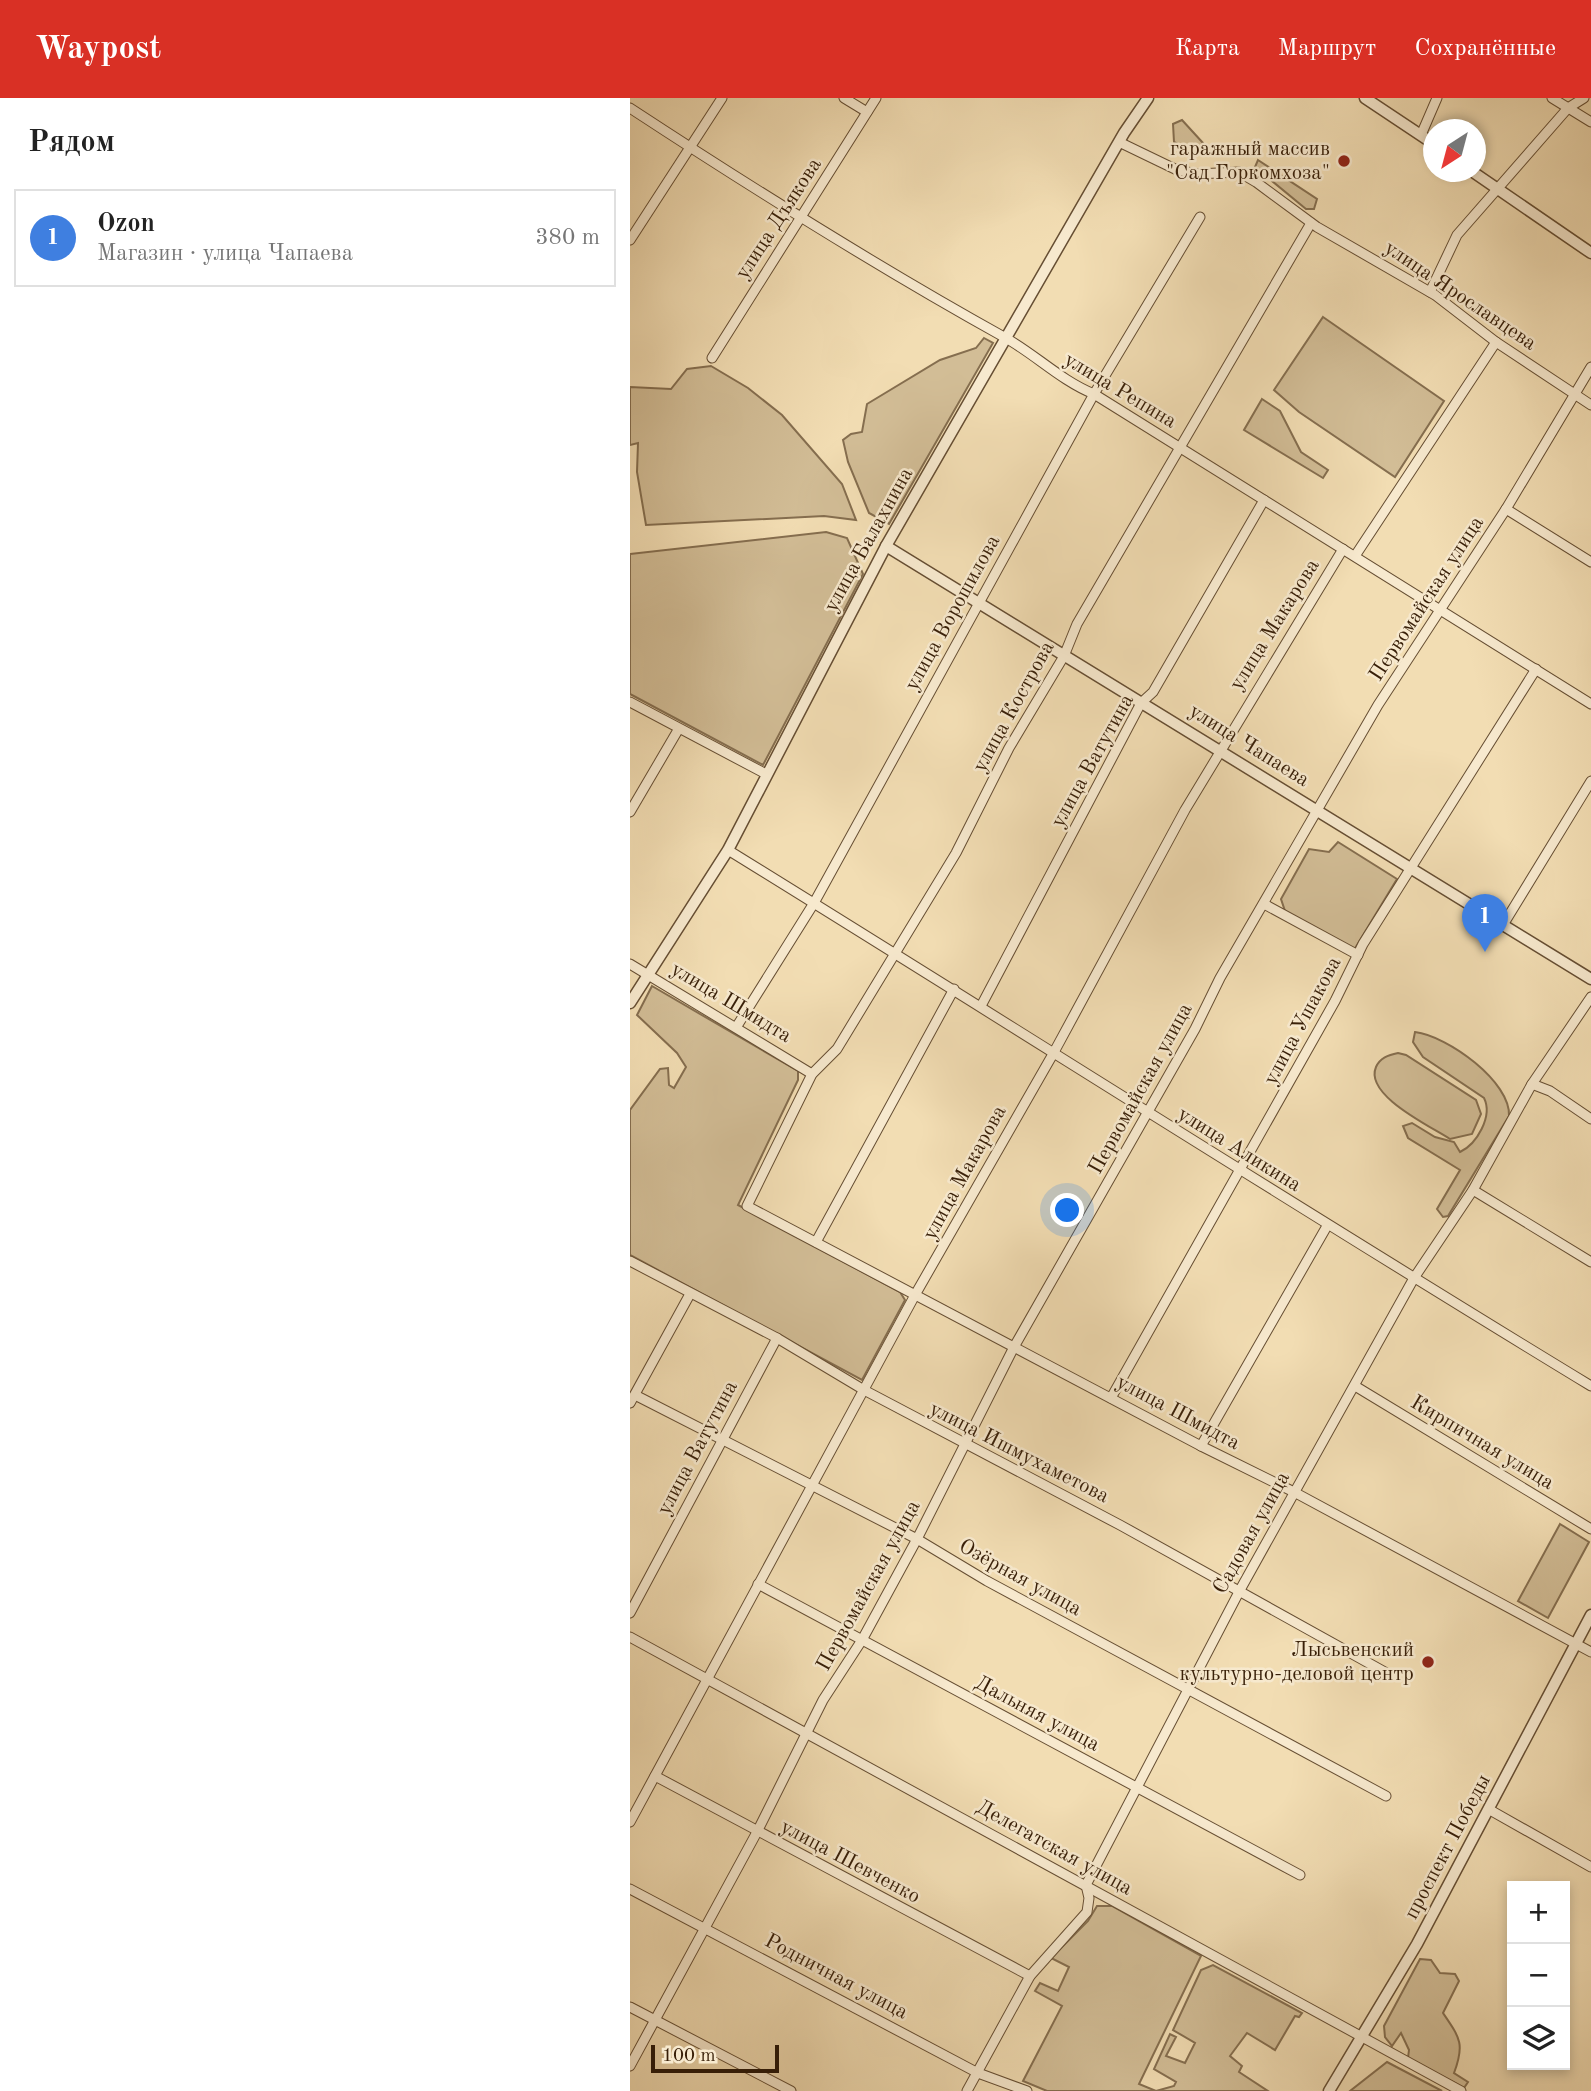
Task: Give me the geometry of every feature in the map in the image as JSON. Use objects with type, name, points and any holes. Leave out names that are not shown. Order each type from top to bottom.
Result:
[{"type":"street","points":[[630,240],[722,98]]},
{"type":"street","points":[[844,98],[867,112]]},
{"type":"street","name":"улица Дъякова","points":[[712,358],[876,98]]},
{"type":"street","name":"улица Балахнина","points":[[630,1003],[727,850],[886,546],[1119,142],[1148,98]]},
{"type":"street","points":[[1365,98],[1421,135],[1437,98]]},
{"type":"street","points":[[1552,98],[1591,122]]},
{"type":"street","points":[[1430,292],[1457,235],[1568,108],[1584,98]]},
{"type":"street","name":"улица Репина","points":[[630,108],[925,294],[1005,337],[1072,385],[1094,394],[1591,704]]},
{"type":"street","name":"улица Ярославцева","points":[[1119,142],[1177,170],[1197,174],[1239,172],[1311,223],[1430,292],[1496,342],[1591,405]]},
{"type":"street","points":[[1486,181],[1591,253]]},
{"type":"street","name":"улица Ворошилова","points":[[737,1026],[814,903],[1094,394],[1200,217]]},
{"type":"street","name":"улица Кострова","points":[[747,1206],[812,1074],[837,1049],[893,952],[956,853],[1009,748],[1064,656],[1077,624],[1311,223]]},
{"type":"street","points":[[1354,556],[1496,342]]},
{"type":"street","name":"Первомайская улица","points":[[630,2066],[757,1832],[808,1735],[823,1700],[862,1640],[917,1539],[1014,1347],[1264,904],[1378,705],[1506,509],[1591,368]]},
{"type":"street","name":"улица Ватутина","points":[[981,1006],[1141,702],[1153,692],[1264,500]]},
{"type":"street","points":[[1506,509],[1591,562]]},
{"type":"street","name":"улица Чапаева","points":[[886,546],[1591,979]]},
{"type":"street","name":"улица Макарова","points":[[630,1822],[915,1295],[1053,1054],[1219,751],[1343,549]]},
{"type":"street","name":"улица Ушакова","points":[[1111,1398],[1240,1171],[1358,955],[1409,868],[1536,669]]},
{"type":"street","points":[[630,702],[678,730],[766,774]]},
{"type":"street","points":[[630,811],[678,730]]},
{"type":"street","points":[[1503,925],[1591,781]]},
{"type":"street","name":"улица Аликина","points":[[727,850],[954,989],[1327,1226],[1591,1386]]},
{"type":"street","points":[[1264,904],[1358,955]]},
{"type":"street","name":"улица Шмидта","points":[[630,964],[737,1026],[812,1074]]},
{"type":"street","points":[[816,1242],[954,989]]},
{"type":"street","name":"Садовая улица","points":[[967,2091],[1030,1976],[1087,1912],[1089,1898],[1086,1885],[1240,1590],[1414,1278],[1473,1190],[1532,1084],[1591,997]]},
{"type":"street","points":[[1532,1084],[1549,1091],[1591,1119]]},
{"type":"street","points":[[1473,1190],[1591,1262]]},
{"type":"street","name":"улица Шмидта","points":[[747,1206],[1201,1446],[1294,1492],[1591,1653]]},
{"type":"street","points":[[1201,1446],[1327,1226]]},
{"type":"street","name":"улица Ишмухаметова","points":[[630,1261],[777,1338],[864,1390],[1240,1590],[1392,1676]]},
{"type":"street","points":[[632,1399],[690,1294]]},
{"type":"street","name":"улица Ватутина","points":[[630,1613],[777,1338]]},
{"type":"street","name":"Кирпичная улица","points":[[1355,1386],[1591,1529]]},
{"type":"street","name":"Озёрная улица","points":[[632,1399],[723,1438],[811,1487],[917,1539],[987,1581],[1386,1796]]},
{"type":"street","name":"Дальняя улица","points":[[758,1584],[906,1665],[1001,1712],[1300,1875]]},
{"type":"street","name":"проспект Победы","points":[[1329,2091],[1418,1944],[1591,1615]]},
{"type":"street","name":"Делегатская улица","points":[[630,1637],[1086,1885],[1361,2039],[1461,2091]]},
{"type":"street","name":"улица Шевченко","points":[[655,1776],[1030,1976]]},
{"type":"street","points":[[1490,1811],[1591,1867]]},
{"type":"street","name":"Родничная улица","points":[[630,1889],[978,2073],[1027,2091]]},
{"type":"street","points":[[630,2007],[791,2091]]},
{"type":"shaded area","points":[[1182,120],[1203,143],[1197,154],[1174,142],[1173,124]]},
{"type":"shaded area","points":[[1258,160],[1317,199],[1314,209],[1306,209],[1255,167]]},
{"type":"shaded area","points":[[1323,317],[1444,401],[1395,477],[1299,412],[1274,390]]},
{"type":"shaded area","points":[[984,338],[993,343],[889,524],[869,513],[848,462],[843,440],[851,434],[862,432],[867,404],[940,360],[976,348]]},
{"type":"shaded area","points":[[711,366],[748,388],[782,415],[842,484],[856,520],[824,516],[646,525],[637,472],[638,443],[630,445],[630,387],[671,389],[687,369]]},
{"type":"shaded area","points":[[1262,399],[1280,411],[1301,452],[1328,470],[1323,478],[1244,430]]},
{"type":"shaded area","points":[[826,532],[847,538],[863,574],[763,765],[630,694],[630,554]]},
{"type":"shaded area","points":[[1338,842],[1397,879],[1354,950],[1285,911],[1281,899],[1309,849],[1329,852]]},
{"type":"shaded area","points":[[652,986],[798,1071],[798,1080],[738,1205],[900,1292],[905,1300],[862,1380],[630,1255],[630,1110],[660,1069],[668,1068],[669,1085],[674,1088],[686,1067],[677,1053],[637,1015]]},
{"type":"shaded area","points":[[1415,1032],[1444,1042],[1475,1063],[1500,1089],[1507,1103],[1509,1116],[1448,1216],[1443,1217],[1437,1209],[1460,1170],[1408,1138],[1403,1126],[1412,1123],[1435,1137],[1454,1142],[1460,1152],[1472,1143],[1482,1129],[1486,1105],[1484,1098],[1423,1057],[1413,1042]]},
{"type":"shaded area","points":[[1398,1053],[1406,1055],[1476,1100],[1481,1114],[1472,1134],[1450,1139],[1389,1099],[1375,1078],[1376,1067],[1385,1057]]},
{"type":"shaded area","points":[[1560,1524],[1589,1542],[1548,1618],[1518,1601]]},
{"type":"shaded area","points":[[1097,1906],[1112,1906],[1201,1956],[1139,2084],[1156,2091],[1047,2091],[1023,2081],[1062,2006],[1035,1991],[1040,1983],[1058,1991],[1069,1967],[1051,1958],[1088,1921]]},
{"type":"shaded area","points":[[1420,1959],[1431,1960],[1440,1973],[1455,1974],[1459,1981],[1443,2013],[1459,2042],[1454,2073],[1468,2082],[1464,2088],[1408,2058],[1409,2050],[1401,2033],[1392,2046],[1385,2037],[1384,2026]]},
{"type":"shaded area","points":[[1213,1965],[1302,2013],[1299,2017],[1295,2016],[1275,2050],[1247,2033],[1230,2056],[1242,2066],[1239,2072],[1268,2091],[1156,2091],[1174,2086],[1176,2082],[1154,2069],[1170,2034],[1176,2037],[1166,2056],[1185,2063],[1195,2043],[1173,2030],[1201,1970]]},
{"type":"shaded area","points":[[1387,2062],[1442,2091],[1350,2091]]},
{"type":"place","name":"гаражный массив \"Сад Горкомхоза\"","points":[[1344,161]]},
{"type":"place","name":"Ozon","points":[[1485,952]]},
{"type":"place","name":"Лысьвенский культурно-деловой центр","points":[[1428,1662]]}]
